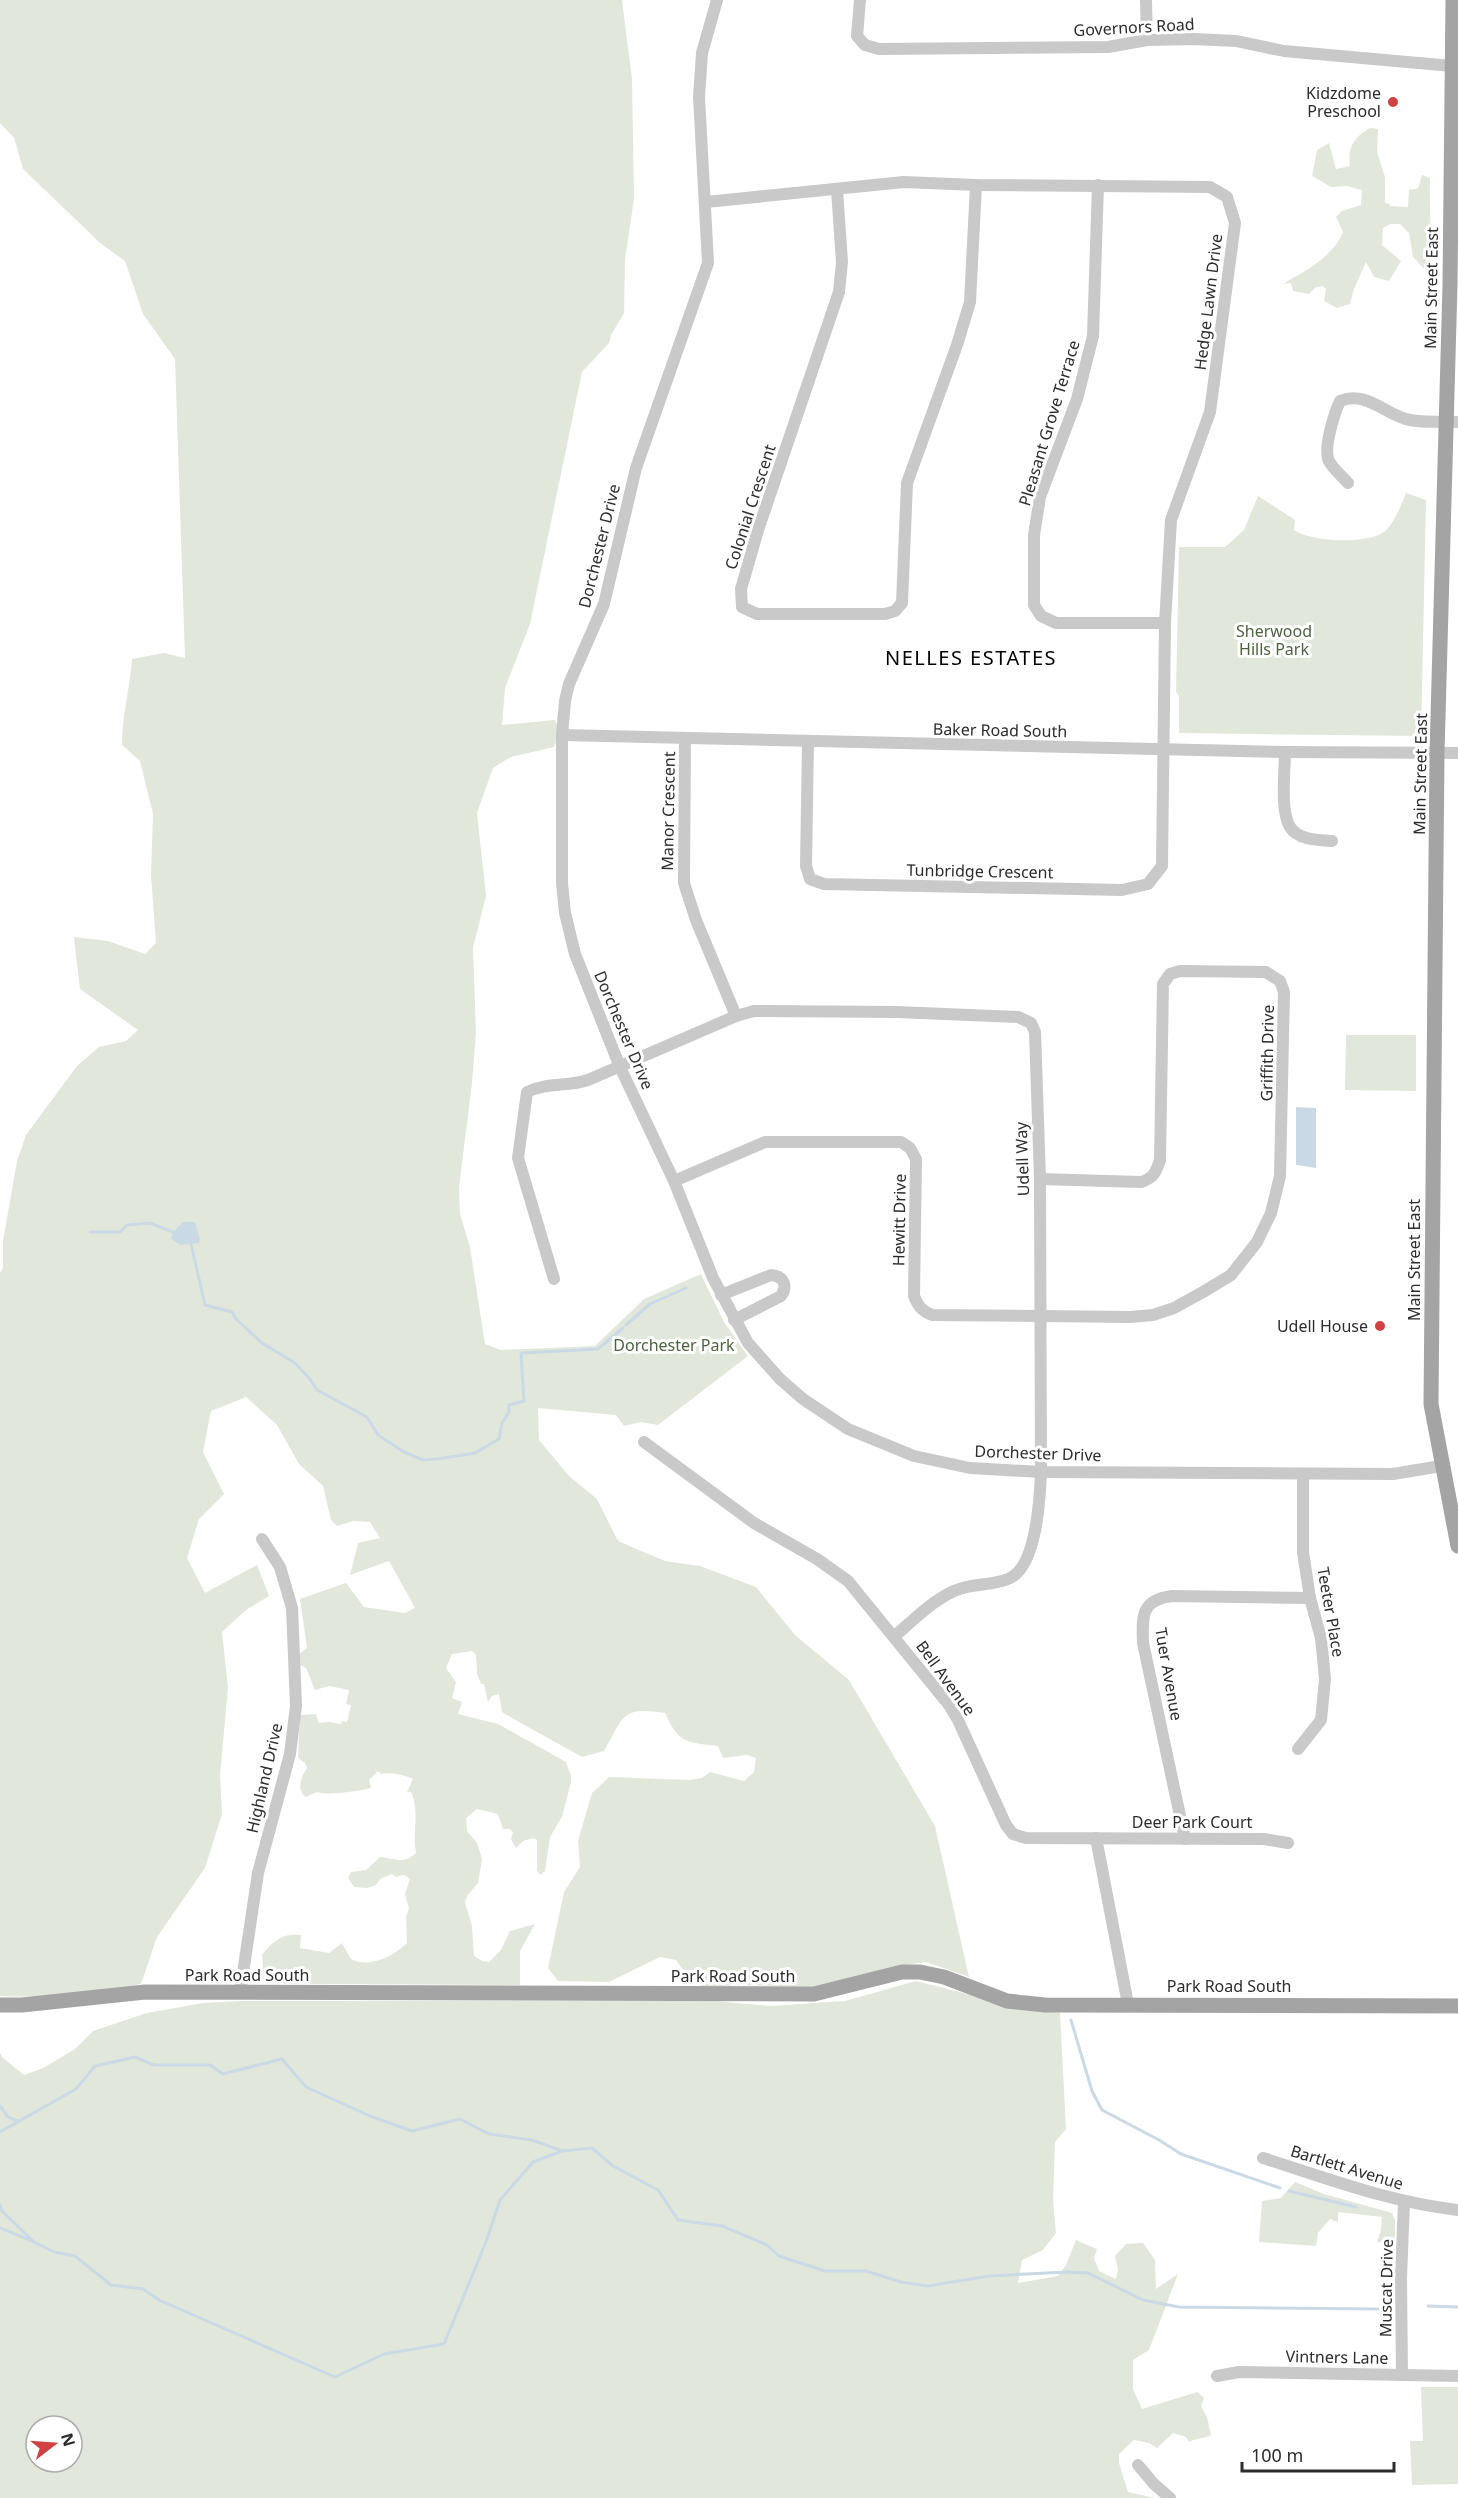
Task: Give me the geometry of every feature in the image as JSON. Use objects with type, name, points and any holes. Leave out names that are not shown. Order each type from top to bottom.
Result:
[{"type":"main road","name":"Main Street East","points":[[1453,0],[1452,422],[1437,753],[1431,1404],[1458,1546]]},
{"type":"main road","name":"Park Road South","points":[[0,2005],[22,2005],[145,1992],[814,1994],[902,1972],[944,1977],[1007,2001],[1045,2005],[1458,2006]]},
{"type":"street","name":"Dorchester Drive","points":[[717,0],[702,53],[700,76],[702,171],[706,202],[708,263],[636,468],[604,604],[569,684],[562,735],[562,883],[565,913],[575,954],[620,1067],[674,1181],[721,1295],[748,1343],[780,1379],[803,1399],[848,1429],[914,1456],[970,1468],[1041,1472],[1393,1474],[1441,1466]]},
{"type":"street","name":"Governors Road","points":[[860,0],[857,36],[865,45],[879,49],[1108,47],[1147,40],[1236,41],[1284,51],[1452,66]]},
{"type":"street","points":[[1146,0],[1147,40]]},
{"type":"street","name":"Hedge Lawn Drive","points":[[706,202],[904,182],[1210,188],[1227,197],[1235,223],[1210,412],[1171,520],[1165,623],[1164,750]]},
{"type":"street","name":"Colonial Crescent","points":[[837,190],[842,262],[839,292],[758,530],[741,589],[742,607],[756,614],[885,614],[895,611],[902,603],[907,483],[957,345],[970,302],[976,185]]},
{"type":"street","name":"Pleasant Grove Terrace","points":[[1098,185],[1094,336],[1077,399],[1040,497],[1034,535],[1034,605],[1041,616],[1056,623],[1165,623]]},
{"type":"street","points":[[1348,483],[1330,464],[1326,454],[1335,411],[1340,401],[1350,397],[1361,397],[1411,420],[1452,422]]},
{"type":"street","name":"Baker Road South","points":[[562,735],[685,740],[1164,750],[1458,753]]},
{"type":"street","name":"Manor Crescent","points":[[685,740],[684,883],[696,920],[736,1016]]},
{"type":"street","name":"Tunbridge Crescent","points":[[808,742],[806,866],[810,879],[824,884],[907,886],[1122,890],[1148,884],[1161,866],[1164,750]]},
{"type":"street","points":[[1285,752],[1285,811],[1290,827],[1299,835],[1332,841]]},
{"type":"street","name":"Griffith Drive","points":[[1040,1179],[1141,1182],[1151,1179],[1157,1171],[1160,1160],[1163,984],[1170,974],[1180,971],[1266,972],[1280,981],[1284,992],[1280,1176],[1271,1213],[1257,1242],[1231,1275],[1174,1308],[1153,1315],[1130,1317],[1041,1316]]},
{"type":"street","name":"Udell Way","points":[[554,1279],[518,1158],[527,1092],[540,1085],[579,1083],[736,1016],[754,1011],[885,1012],[1018,1017],[1031,1023],[1035,1032],[1040,1179],[1041,1472],[1038,1520],[1034,1536],[1018,1573],[1009,1579],[954,1591],[936,1602],[895,1636]]},
{"type":"street","name":"Hewitt Drive","points":[[674,1181],[765,1142],[901,1142],[910,1148],[916,1159],[914,1296],[920,1308],[932,1314],[1041,1316]]},
{"type":"street","points":[[721,1295],[771,1275],[780,1277],[784,1282],[784,1291],[781,1296],[734,1320]]},
{"type":"street","name":"Bell Avenue","points":[[644,1442],[754,1523],[836,1570],[860,1593],[958,1720],[1006,1825],[1013,1834],[1026,1838],[1096,1839]]},
{"type":"street","name":"Teeter Place","points":[[1298,1749],[1321,1720],[1325,1678],[1321,1638],[1310,1598],[1303,1552],[1303,1474]]},
{"type":"street","name":"Highland Drive","points":[[240,1993],[258,1873],[290,1754],[296,1706],[292,1608],[280,1568],[262,1539]]},
{"type":"street","name":"Tuer Avenue","points":[[1185,1839],[1143,1643],[1142,1626],[1146,1609],[1158,1598],[1172,1596],[1310,1598]]},
{"type":"street","points":[[1096,1839],[1128,2004]]},
{"type":"street","name":"Deer Park Court","points":[[1096,1839],[1264,1839],[1288,1843]]},
{"type":"street","name":"Bartlett Avenue","points":[[1263,2158],[1351,2188],[1404,2202],[1458,2210]]},
{"type":"street","name":"Muscat Drive","points":[[1402,2375],[1401,2278],[1404,2202]]},
{"type":"street","name":"Vintners Lane","points":[[1217,2376],[1239,2372],[1458,2376]]},
{"type":"street","points":[[1138,2465],[1170,2498]]},
{"type":"green space","name":"Dorchester Park","points":[[0,0],[622,0],[632,79],[634,199],[625,260],[624,313],[609,343],[582,372],[530,624],[505,688],[502,725],[555,720],[560,732],[554,747],[511,757],[493,768],[477,813],[486,896],[473,948],[476,1032],[459,1187],[460,1214],[470,1247],[485,1344],[501,1350],[595,1346],[644,1299],[701,1274],[724,1322],[748,1356],[658,1425],[641,1422],[624,1426],[616,1415],[538,1408],[539,1440],[569,1476],[597,1499],[618,1541],[665,1561],[700,1566],[756,1587],[795,1635],[849,1680],[935,1826],[969,1977],[926,1962],[898,1966],[821,1987],[740,1985],[703,1987],[685,1973],[676,1960],[660,1957],[609,1982],[558,1981],[548,1968],[564,1892],[580,1867],[578,1841],[592,1793],[609,1777],[690,1780],[702,1778],[710,1772],[744,1781],[754,1772],[756,1758],[747,1755],[723,1758],[718,1746],[685,1740],[675,1731],[665,1713],[651,1711],[640,1711],[625,1716],[604,1751],[582,1757],[502,1712],[499,1694],[492,1696],[488,1702],[484,1684],[481,1684],[477,1674],[476,1655],[472,1651],[452,1654],[446,1668],[456,1682],[452,1698],[462,1702],[458,1714],[498,1724],[566,1762],[571,1776],[562,1817],[550,1837],[545,1871],[540,1875],[537,1870],[537,1840],[533,1838],[523,1841],[516,1848],[511,1839],[513,1832],[510,1829],[503,1829],[498,1814],[477,1809],[466,1818],[467,1831],[477,1843],[482,1859],[478,1883],[465,1902],[472,1926],[474,1956],[489,1962],[501,1950],[510,1931],[535,1924],[520,1951],[520,1985],[289,1984],[264,1981],[262,1955],[274,1942],[289,1935],[301,1935],[300,1948],[329,1953],[342,1943],[351,1959],[366,1963],[381,1960],[407,1943],[406,1917],[409,1908],[405,1894],[410,1879],[404,1875],[396,1877],[392,1874],[367,1888],[354,1887],[348,1878],[351,1872],[366,1870],[380,1857],[403,1860],[416,1853],[414,1799],[411,1792],[407,1792],[413,1779],[397,1774],[381,1774],[378,1771],[369,1780],[371,1788],[352,1792],[317,1792],[306,1797],[303,1794],[300,1783],[307,1768],[305,1763],[298,1758],[300,1715],[316,1714],[319,1723],[341,1724],[342,1721],[347,1722],[351,1705],[346,1704],[349,1690],[329,1686],[315,1690],[306,1668],[298,1664],[299,1654],[307,1648],[300,1599],[346,1583],[364,1607],[405,1613],[415,1608],[389,1561],[350,1575],[358,1543],[380,1538],[370,1522],[353,1521],[337,1526],[331,1520],[323,1486],[299,1464],[277,1425],[246,1397],[211,1411],[203,1452],[224,1494],[199,1519],[187,1558],[205,1593],[257,1565],[269,1596],[246,1610],[222,1632],[228,1688],[220,1775],[222,1814],[205,1868],[157,1937],[141,1984],[71,1995],[0,1996],[0,1273],[3,1268],[3,1241],[17,1161],[26,1135],[77,1066],[99,1047],[126,1041],[138,1030],[80,989],[74,937],[108,941],[145,954],[156,943],[151,875],[153,814],[140,761],[122,745],[123,723],[132,659],[164,653],[185,658],[175,359],[143,314],[125,261],[100,243],[23,169],[14,138],[0,123]]},
{"type":"green space","points":[[1370,128],[1378,129],[1377,152],[1385,177],[1385,203],[1390,206],[1408,207],[1409,190],[1418,188],[1422,175],[1430,178],[1430,267],[1423,268],[1413,257],[1409,233],[1400,224],[1391,224],[1383,228],[1382,245],[1401,261],[1389,281],[1374,277],[1366,262],[1350,304],[1337,308],[1324,301],[1326,289],[1323,286],[1316,287],[1309,294],[1293,291],[1291,283],[1283,284],[1309,268],[1332,249],[1343,232],[1336,217],[1342,211],[1361,205],[1362,190],[1347,186],[1331,187],[1312,176],[1317,150],[1329,143],[1336,169],[1350,166],[1349,160],[1353,144]]},
{"type":"green space","name":"Sherwood Hills Park","points":[[1406,493],[1426,500],[1421,736],[1179,733],[1179,696],[1176,692],[1179,547],[1225,547],[1244,530],[1258,496],[1295,520],[1294,530],[1302,534],[1340,540],[1367,538],[1389,527]]},
{"type":"green space","points":[[1346,1035],[1416,1035],[1416,1091],[1345,1090]]},
{"type":"green space","points":[[916,1981],[979,1997],[1060,2013],[1066,2129],[1055,2142],[1053,2201],[1056,2233],[1043,2250],[1022,2260],[1018,2283],[1058,2276],[1066,2265],[1076,2240],[1097,2249],[1094,2258],[1099,2271],[1116,2279],[1118,2270],[1115,2256],[1126,2244],[1143,2243],[1155,2260],[1156,2289],[1178,2274],[1149,2350],[1133,2360],[1133,2389],[1142,2409],[1197,2392],[1204,2398],[1201,2406],[1207,2417],[1211,2435],[1189,2442],[1186,2437],[1173,2433],[1157,2448],[1149,2443],[1134,2440],[1119,2454],[1119,2463],[1128,2492],[1155,2498],[0,2498],[0,2053],[24,2075],[43,2068],[75,2049],[93,2031],[147,2013],[203,2003],[241,2001],[716,2001],[770,2006],[845,2001]]},
{"type":"green space","points":[[1295,2182],[1324,2194],[1392,2213],[1395,2220],[1395,2242],[1377,2242],[1382,2217],[1338,2212],[1338,2222],[1330,2219],[1318,2233],[1316,2246],[1259,2242],[1262,2201],[1281,2198]]},
{"type":"green space","points":[[1421,2387],[1458,2387],[1458,2484],[1412,2485],[1410,2441],[1423,2441]]},
{"type":"water","points":[[1296,1107],[1316,1108],[1316,1168],[1296,1165]]},
{"type":"water","points":[[183,1222],[195,1222],[199,1243],[181,1245],[171,1239],[173,1232]]},
{"type":"waterway","points":[[90,1232],[120,1232],[127,1225],[150,1223],[173,1232]]},
{"type":"waterway","points":[[191,1244],[205,1305],[232,1312],[236,1319],[262,1343],[295,1363],[317,1390],[367,1417],[378,1435],[404,1452],[423,1460],[475,1453],[499,1439],[502,1423],[509,1412],[509,1405],[524,1401],[521,1353],[598,1349],[623,1328]]},
{"type":"waterway","points":[[626,1325],[650,1304],[686,1288]]},
{"type":"waterway","points":[[1071,2020],[1092,2091],[1102,2110],[1181,2154],[1280,2188]]},
{"type":"waterway","points":[[0,2132],[76,2089],[95,2066],[135,2057],[154,2065],[210,2065],[223,2074],[282,2059],[306,2087],[370,2116],[412,2131],[460,2119],[489,2134],[532,2140],[562,2151],[592,2148],[613,2166],[658,2190],[678,2220],[722,2226],[767,2245],[779,2256],[825,2271],[866,2271],[901,2282],[928,2286],[989,2276],[1088,2273],[1143,2300],[1179,2307],[1378,2309]]},
{"type":"waterway","points":[[0,2106],[8,2117],[18,2121]]},
{"type":"waterway","points":[[0,2205],[2,2211],[34,2242],[54,2252],[75,2256],[111,2285],[143,2289],[159,2300],[335,2377],[384,2354],[444,2344],[486,2242],[500,2200],[533,2162],[562,2151]]},
{"type":"waterway","points":[[1289,2191],[1356,2207]]},
{"type":"waterway","points":[[0,2228],[32,2241]]},
{"type":"waterway","points":[[1428,2306],[1458,2307]]},
{"type":"place","name":"Kidzdome Preschool","points":[[1393,102]]},
{"type":"place","name":"Udell House","points":[[1380,1326]]},
{"type":"district","name":"NELLES ESTATES","points":[[971,657]]}]
